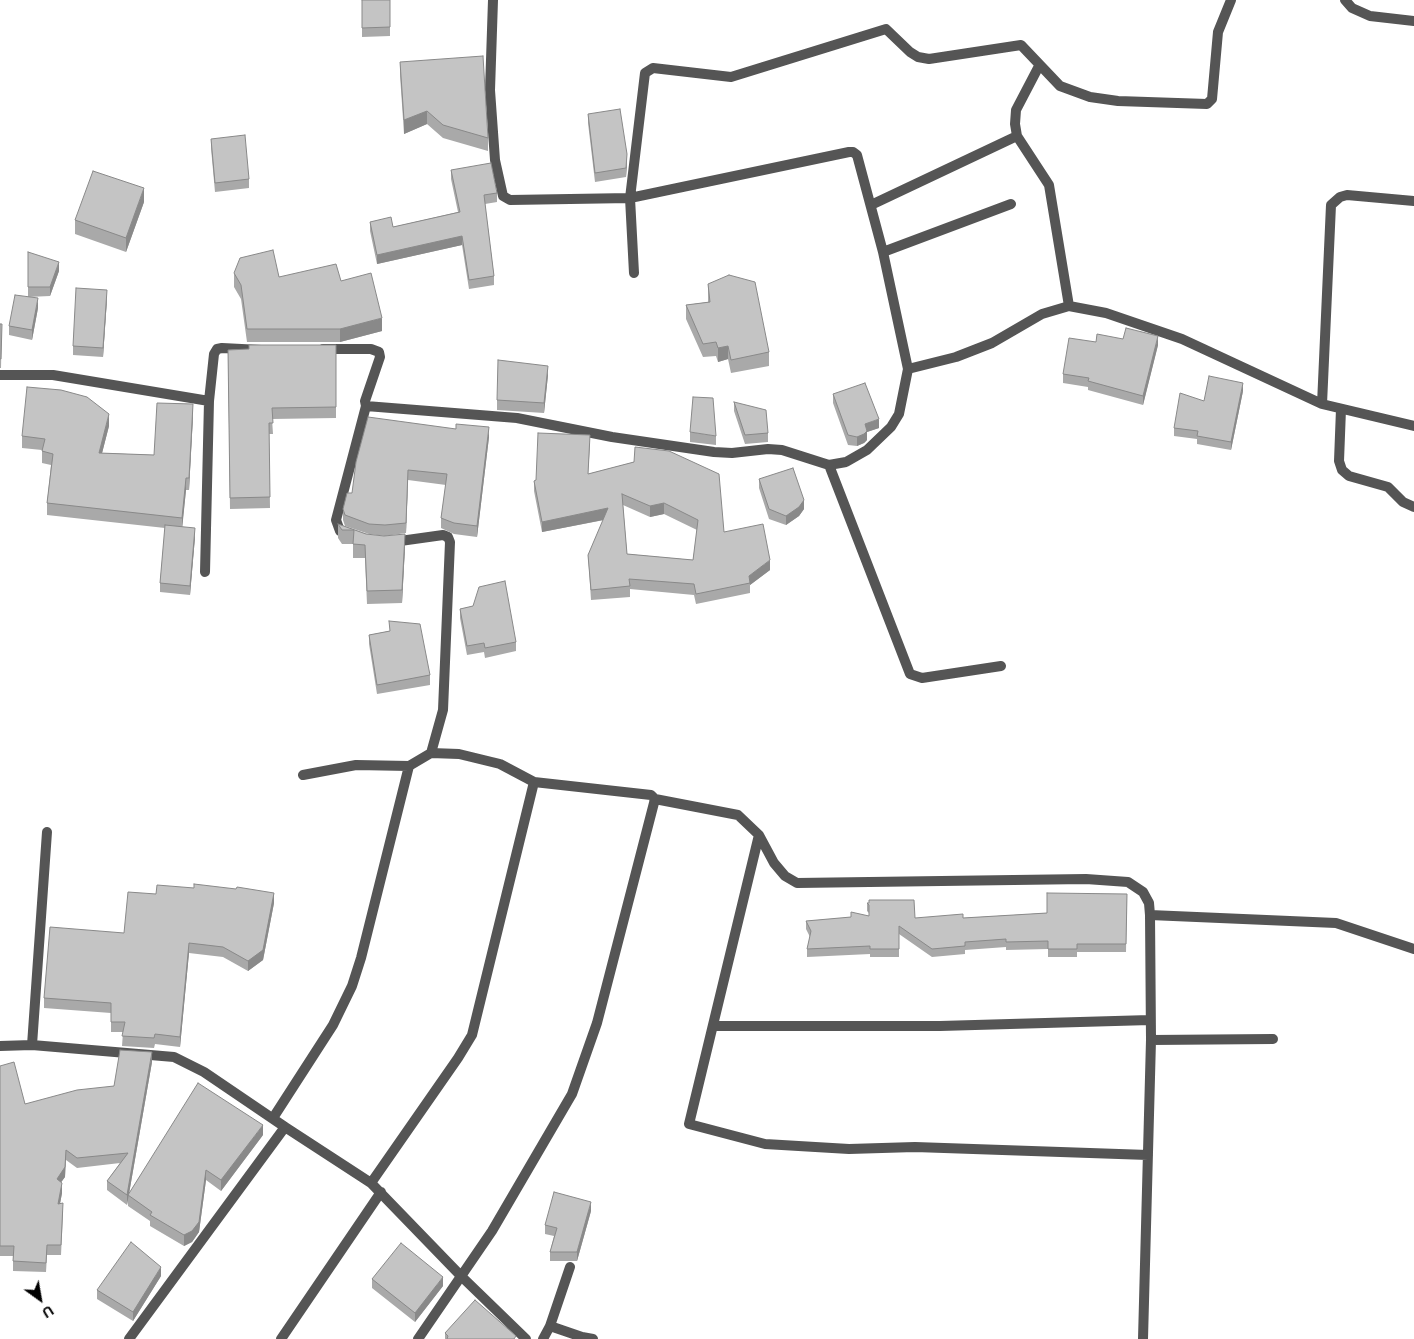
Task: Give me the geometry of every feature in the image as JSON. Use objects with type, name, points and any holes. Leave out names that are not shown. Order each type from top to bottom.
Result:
[{"type":"street","points":[[366,406],[369,408],[517,418],[612,437],[714,452],[732,453],[768,449],[782,450],[829,466],[846,462],[877,441],[891,427],[899,414],[908,369],[883,252],[859,159],[853,152],[630,198],[510,200],[503,196],[495,160],[490,90],[490,22],[493,0]]},
{"type":"street","points":[[634,273],[630,198],[645,73],[648,70],[653,68],[731,77],[886,28],[910,52],[918,57],[929,59],[1021,45],[1060,86],[1090,97],[1118,102],[1207,104],[1212,98],[1218,32],[1231,0]]},
{"type":"street","points":[[1345,0],[1352,8],[1370,16],[1414,22]]},
{"type":"street","points":[[1039,66],[1016,110],[1017,136],[1049,185],[1069,306]]},
{"type":"street","points":[[871,205],[1017,136]]},
{"type":"street","points":[[1322,404],[1331,205],[1340,197],[1347,196],[1414,201]]},
{"type":"street","points":[[883,252],[1011,204]]},
{"type":"street","points":[[908,369],[956,357],[992,343],[1042,314],[1069,306],[1106,313],[1182,340],[1322,404],[1414,426]]},
{"type":"street","points":[[205,572],[210,401],[214,354],[217,349],[270,350]]},
{"type":"street","points":[[315,349],[371,349],[378,352],[380,357],[365,401],[366,406],[336,520],[340,532],[358,538]]},
{"type":"street","points":[[0,375],[53,376],[210,401]]},
{"type":"street","points":[[1341,409],[1339,462],[1342,470],[1349,476],[1388,487],[1403,502],[1414,508]]},
{"type":"street","points":[[829,466],[910,674],[922,678],[1001,666]]},
{"type":"street","points":[[384,543],[443,535],[448,537],[450,542],[444,710],[430,753]]},
{"type":"street","points":[[303,775],[356,765],[409,766],[430,753],[459,754],[500,764],[534,782],[651,795],[656,798],[738,815],[759,835],[785,876],[797,883],[1086,879],[1128,882],[1143,892],[1149,904],[1150,915],[1151,1040],[1144,1339]]},
{"type":"street","points":[[272,1118],[333,1025],[352,986],[362,958],[409,766]]},
{"type":"street","points":[[371,1183],[472,1035],[534,782]]},
{"type":"street","points":[[418,1339],[508,1205],[572,1094],[597,1023],[656,798]]},
{"type":"street","points":[[32,1045],[47,832]]},
{"type":"street","points":[[759,835],[689,1124],[766,1144],[850,1149],[915,1147],[1148,1155]]},
{"type":"street","points":[[1150,915],[1336,923],[1414,949]]},
{"type":"street","points":[[713,1026],[940,1026],[1150,1020]]},
{"type":"street","points":[[1151,1040],[1273,1039]]},
{"type":"street","points":[[0,1046],[32,1045],[174,1058],[204,1072],[284,1127],[371,1183],[461,1276],[526,1339]]},
{"type":"street","points":[[129,1339],[284,1127]]},
{"type":"street","points":[[281,1339],[381,1192]]},
{"type":"street","points":[[543,1339],[550,1326],[570,1267]]},
{"type":"street","points":[[550,1326],[582,1338],[593,1339]]},
{"type":"building","points":[[362,0],[390,0],[390,27],[362,28]]},
{"type":"building","points":[[483,56],[488,138],[443,125],[427,111],[404,120],[400,62]]},
{"type":"building","points":[[620,109],[627,154],[626,168],[595,173],[588,114]]},
{"type":"building","points":[[245,135],[249,179],[215,183],[211,139]]},
{"type":"building","points":[[491,163],[497,193],[484,195],[494,276],[469,280],[462,236],[377,255],[370,222],[391,217],[393,227],[460,212],[451,170]]},
{"type":"building","points":[[93,171],[144,188],[126,238],[75,220]]},
{"type":"building","points":[[273,250],[279,277],[336,264],[341,281],[371,273],[382,318],[340,329],[247,329],[241,285],[234,273],[240,258]]},
{"type":"building","points":[[28,252],[59,262],[50,287],[28,287]]},
{"type":"building","points":[[729,275],[755,282],[769,352],[731,360],[728,346],[718,348],[716,342],[703,344],[686,305],[710,302],[708,284]]},
{"type":"building","points":[[76,288],[107,290],[103,348],[73,346]]},
{"type":"building","points":[[15,295],[38,298],[32,330],[9,326]]},
{"type":"building","points":[[0,324],[2,324],[1,359],[0,359]]},
{"type":"building","points":[[1126,328],[1158,336],[1143,396],[1088,381],[1089,378],[1063,374],[1069,338],[1096,342],[1097,334],[1123,339]]},
{"type":"building","points":[[249,345],[336,345],[336,407],[272,408],[273,423],[269,423],[270,497],[230,498],[228,350],[249,349]]},
{"type":"building","points":[[498,360],[548,366],[544,403],[497,400]]},
{"type":"building","points":[[1209,376],[1243,383],[1231,442],[1197,436],[1198,431],[1174,428],[1180,393],[1204,401]]},
{"type":"building","points":[[865,383],[879,419],[865,424],[867,431],[864,434],[857,437],[848,435],[833,394]]},
{"type":"building","points":[[27,387],[61,390],[87,397],[109,414],[99,453],[154,455],[157,403],[193,404],[189,478],[186,478],[182,518],[47,503],[53,454],[42,451],[45,439],[22,436]]},
{"type":"building","points":[[693,397],[713,398],[716,436],[690,432]]},
{"type":"building","points":[[734,402],[766,410],[768,433],[745,435]]},
{"type":"building","points":[[368,417],[456,429],[456,424],[489,427],[477,526],[454,523],[441,518],[447,474],[408,470],[406,523],[369,524],[345,515],[343,509],[347,493],[352,493],[356,462]]},
{"type":"building","points":[[538,433],[590,435],[588,474],[634,462],[635,447],[669,451],[719,474],[724,532],[763,524],[770,560],[749,576],[750,583],[696,594],[694,584],[629,579],[630,586],[591,590],[588,555],[608,508],[542,522],[534,481],[536,480]],"holes":[[[622,494],[650,506],[664,503],[698,520],[693,560],[627,554]]]},
{"type":"building","points":[[793,468],[804,500],[799,507],[786,516],[769,509],[759,479]]},
{"type":"building","points":[[338,524],[366,534],[384,536],[405,534],[402,590],[367,591],[365,545],[353,544],[354,530],[342,530]]},
{"type":"building","points":[[165,525],[195,528],[190,586],[160,583]]},
{"type":"building","points":[[505,581],[516,642],[485,648],[484,643],[467,646],[460,609],[473,606],[479,587]]},
{"type":"building","points":[[389,621],[420,624],[430,675],[377,685],[369,635],[390,631]]},
{"type":"building","points":[[194,884],[236,889],[237,887],[274,893],[263,950],[248,961],[223,947],[189,943],[180,1037],[155,1034],[154,1038],[122,1036],[125,1022],[111,1022],[111,1003],[44,998],[50,927],[124,933],[128,892],[156,894],[157,885],[194,888]]},
{"type":"building","points":[[1047,893],[1127,894],[1126,944],[1077,944],[1077,949],[1048,949],[1048,941],[1006,942],[1006,939],[965,942],[965,946],[932,949],[899,926],[899,949],[870,949],[870,946],[807,949],[811,931],[806,921],[851,917],[851,912],[869,916],[869,905],[867,903],[869,903],[869,900],[914,900],[915,918],[963,914],[963,918],[1047,913]]},
{"type":"building","points":[[120,1050],[152,1052],[127,1195],[107,1181],[128,1153],[77,1158],[66,1150],[65,1167],[57,1179],[62,1183],[58,1204],[63,1203],[61,1245],[47,1245],[46,1263],[13,1261],[14,1246],[0,1246],[0,1066],[14,1062],[25,1104],[77,1090],[114,1086]]},
{"type":"building","points":[[198,1083],[263,1125],[221,1180],[206,1170],[199,1222],[192,1231],[184,1235],[150,1215],[152,1212],[128,1195]]},
{"type":"building","points":[[554,1192],[591,1202],[577,1252],[550,1252],[557,1228],[545,1225]]},
{"type":"building","points":[[131,1242],[161,1267],[133,1312],[97,1290]]},
{"type":"building","points":[[401,1243],[443,1277],[415,1313],[372,1279]]},
{"type":"building","points":[[475,1300],[516,1336],[514,1339],[447,1339],[448,1336],[445,1333]]}]
